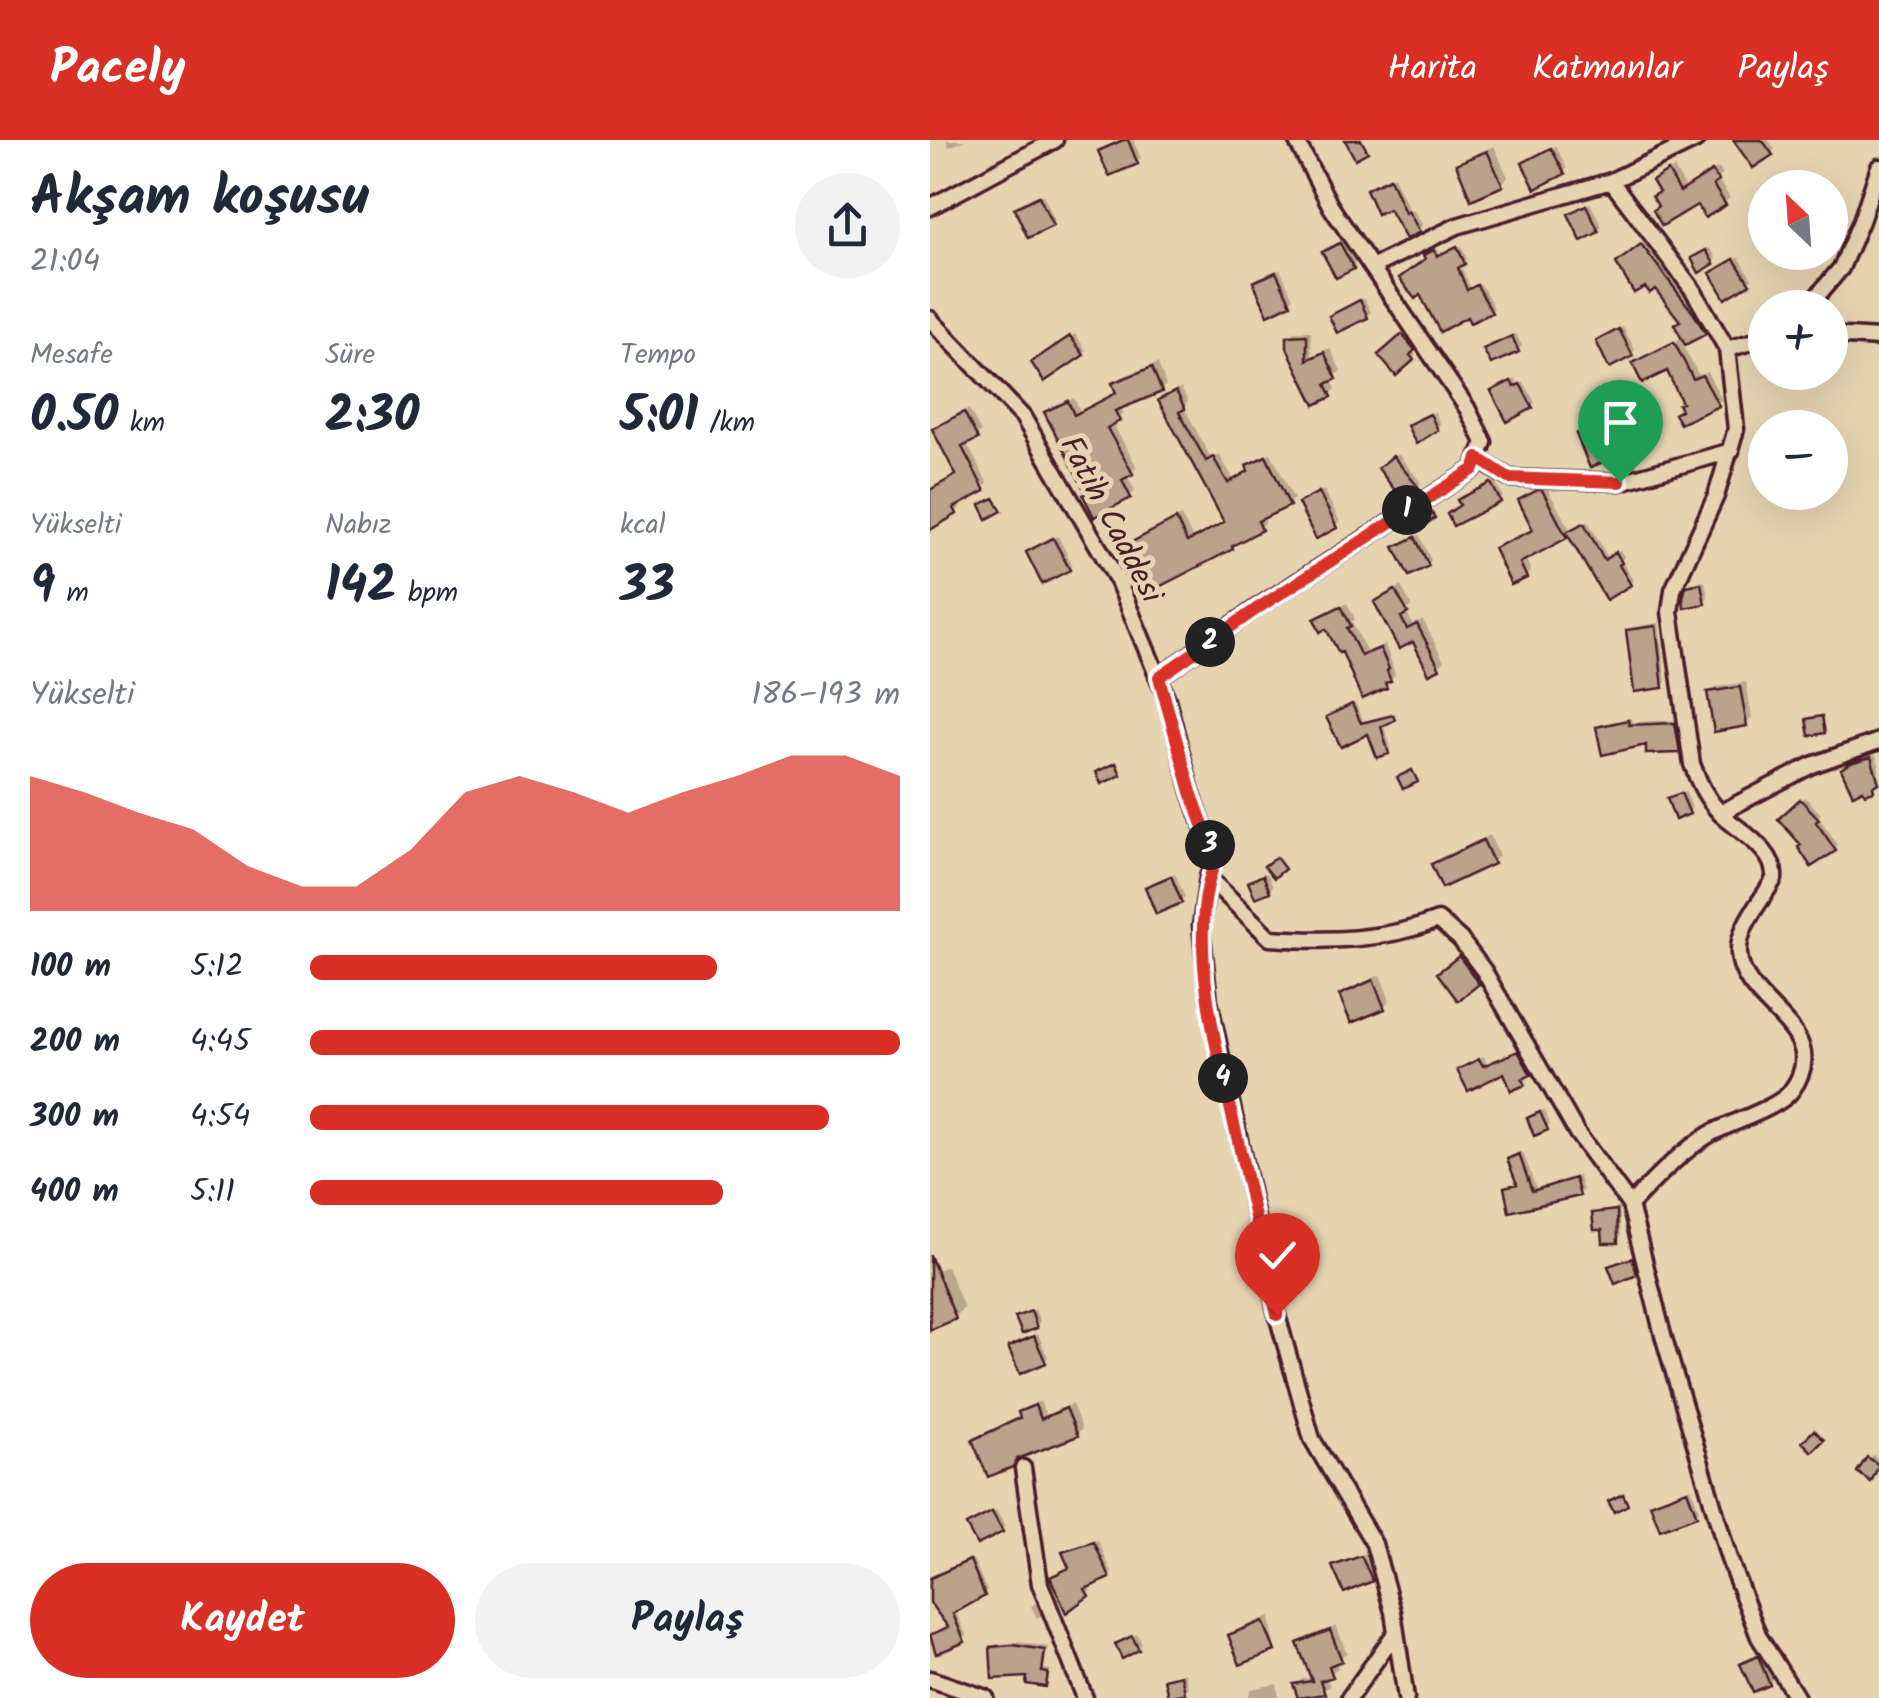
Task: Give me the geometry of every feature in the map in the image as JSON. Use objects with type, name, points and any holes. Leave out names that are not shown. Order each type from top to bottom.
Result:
[{"type":"street","points":[[930,207],[1055,140]]},
{"type":"street","points":[[1159,677],[1258,608],[1474,469],[1484,442],[1468,408],[1331,207],[1296,140]]},
{"type":"street","points":[[1374,266],[1456,226],[1610,180],[1696,140]]},
{"type":"street","points":[[1822,290],[1841,268],[1879,168]]},
{"type":"street","points":[[1610,180],[1693,290],[1727,349],[1736,429],[1716,496],[1673,590],[1670,612],[1692,764],[1700,788],[1763,851],[1775,870],[1740,938],[1738,956],[1746,975],[1800,1040],[1803,1071],[1789,1095],[1709,1135],[1666,1167],[1630,1205]]},
{"type":"street","name":"Fatih Caddesi","points":[[930,320],[1023,418],[1118,581],[1159,677],[1191,792],[1216,860],[1208,877],[1202,926],[1209,1001],[1277,1315],[1312,1439],[1374,1544],[1396,1632],[1406,1698]]},
{"type":"street","points":[[1848,336],[1879,338]]},
{"type":"street","points":[[1727,349],[1748,343]]},
{"type":"street","points":[[1478,458],[1509,478],[1620,482],[1731,450]]},
{"type":"street","points":[[1720,812],[1812,765],[1879,741]]},
{"type":"street","points":[[1208,877],[1270,938],[1328,942],[1410,931],[1438,920],[1460,938],[1484,971],[1577,1133],[1630,1205],[1663,1335],[1729,1559],[1759,1637],[1797,1698]]},
{"type":"street","points":[[1024,1468],[1040,1584],[1085,1698]]},
{"type":"street","points":[[1349,1698],[1396,1632]]},
{"type":"street","points":[[930,1680],[986,1698]]},
{"type":"building","points":[[1128,140],[1138,164],[1109,176],[1098,151]]},
{"type":"building","points":[[1345,140],[1361,140],[1368,152],[1355,159]]},
{"type":"building","points":[[1733,140],[1762,140],[1773,155],[1753,168]]},
{"type":"building","points":[[1551,148],[1565,174],[1535,189],[1522,163]]},
{"type":"building","points":[[1487,151],[1503,186],[1471,200],[1456,164]]},
{"type":"building","points":[[1668,171],[1680,192],[1712,171],[1719,181],[1713,185],[1726,205],[1705,218],[1697,205],[1662,226],[1653,210],[1658,206],[1652,196],[1659,192],[1652,181]]},
{"type":"building","points":[[1390,178],[1405,213],[1408,211],[1420,232],[1406,239],[1389,209],[1377,214],[1366,189]]},
{"type":"building","points":[[1039,196],[1053,226],[1028,238],[1014,208]]},
{"type":"building","points":[[1586,205],[1599,232],[1581,241],[1568,214]]},
{"type":"building","points":[[1340,243],[1354,269],[1336,278],[1322,252]]},
{"type":"building","points":[[1641,244],[1706,334],[1685,345],[1674,324],[1680,321],[1655,289],[1650,293],[1645,287],[1634,293],[1616,263]]},
{"type":"building","points":[[1457,246],[1465,264],[1458,268],[1467,290],[1477,285],[1492,313],[1470,323],[1467,317],[1440,332],[1420,295],[1415,299],[1399,278],[1425,259],[1423,255],[1434,250],[1437,256]]},
{"type":"building","points":[[1706,250],[1714,264],[1699,273],[1691,258]]},
{"type":"building","points":[[1734,259],[1750,284],[1725,299],[1710,273]]},
{"type":"building","points":[[1276,272],[1291,304],[1268,315],[1253,282]]},
{"type":"building","points":[[1360,300],[1368,318],[1337,333],[1329,316]]},
{"type":"building","points":[[1619,329],[1633,356],[1609,368],[1596,341]]},
{"type":"building","points":[[1402,334],[1415,350],[1410,355],[1414,360],[1396,376],[1378,355]]},
{"type":"building","points":[[1307,335],[1307,360],[1324,352],[1337,379],[1326,384],[1332,397],[1315,405],[1287,348],[1287,336]]},
{"type":"building","points":[[1070,336],[1084,355],[1044,382],[1031,362]]},
{"type":"building","points":[[1512,336],[1519,352],[1491,364],[1483,349]]},
{"type":"building","points":[[1674,342],[1693,379],[1702,375],[1719,406],[1680,424],[1674,414],[1681,410],[1678,404],[1682,403],[1667,371],[1642,383],[1632,363]]},
{"type":"building","points":[[1152,367],[1162,392],[1115,411],[1120,421],[1107,428],[1133,474],[1122,480],[1131,498],[1094,517],[1083,495],[1086,493],[1044,412],[1068,401],[1074,415],[1116,393],[1112,383]]},
{"type":"building","points":[[1511,381],[1514,387],[1520,384],[1533,408],[1507,422],[1491,391]]},
{"type":"building","points":[[1176,391],[1185,409],[1179,412],[1206,461],[1213,457],[1228,483],[1248,471],[1246,465],[1266,456],[1290,506],[1258,521],[1262,530],[1232,546],[1233,549],[1145,594],[1124,546],[1176,519],[1187,542],[1224,522],[1158,400]]},
{"type":"building","points":[[964,412],[978,439],[962,447],[985,491],[954,508],[957,514],[930,530],[930,490],[956,475],[932,429]]},
{"type":"building","points":[[1430,414],[1438,430],[1416,444],[1407,425]]},
{"type":"building","points":[[1599,424],[1614,457],[1590,468],[1576,434]]},
{"type":"building","points":[[1393,456],[1418,487],[1417,493],[1403,501],[1378,468]]},
{"type":"building","points":[[1491,483],[1501,502],[1453,526],[1447,514],[1460,505],[1457,500]]},
{"type":"building","points":[[1542,490],[1567,538],[1520,563],[1527,578],[1511,585],[1494,548],[1533,530],[1518,500]]},
{"type":"building","points":[[1319,492],[1337,528],[1316,539],[1298,503]]},
{"type":"building","points":[[994,498],[1002,511],[987,519],[980,505]]},
{"type":"building","points":[[1430,510],[1435,518],[1416,531],[1411,522]]},
{"type":"building","points":[[1584,523],[1604,560],[1616,552],[1631,585],[1606,600],[1566,532]]},
{"type":"building","points":[[1415,537],[1429,566],[1409,576],[1394,547]]},
{"type":"building","points":[[1053,538],[1070,570],[1042,584],[1026,552]]},
{"type":"building","points":[[1701,583],[1705,604],[1684,608],[1686,586]]},
{"type":"building","points":[[1395,590],[1408,613],[1401,617],[1407,629],[1417,624],[1440,669],[1429,674],[1413,642],[1399,649],[1374,602]]},
{"type":"building","points":[[1341,606],[1361,656],[1380,648],[1389,669],[1391,681],[1385,683],[1387,688],[1362,699],[1342,652],[1339,653],[1326,629],[1320,632],[1314,619]]},
{"type":"building","points":[[1656,626],[1663,688],[1634,692],[1626,630]]},
{"type":"building","points":[[1740,687],[1747,726],[1714,732],[1707,692]]},
{"type":"building","points":[[1352,704],[1361,723],[1393,715],[1395,720],[1381,727],[1389,754],[1377,758],[1368,734],[1341,747],[1326,717]]},
{"type":"building","points":[[1822,716],[1825,733],[1809,736],[1806,719]]},
{"type":"building","points":[[1628,720],[1629,725],[1675,723],[1680,753],[1646,754],[1646,745],[1602,755],[1596,727]]},
{"type":"building","points":[[1871,757],[1879,783],[1873,786],[1874,791],[1865,794],[1863,790],[1853,795],[1841,769]]},
{"type":"building","points":[[1116,763],[1121,775],[1101,784],[1096,772]]},
{"type":"building","points":[[1412,770],[1418,782],[1403,789],[1397,777]]},
{"type":"building","points":[[1681,793],[1690,814],[1675,820],[1667,798]]},
{"type":"building","points":[[1800,799],[1819,819],[1816,822],[1836,851],[1811,867],[1798,847],[1801,845],[1778,819]]},
{"type":"building","points":[[1483,840],[1494,864],[1442,888],[1431,864]]},
{"type":"building","points":[[1276,857],[1285,869],[1274,878],[1264,866]]},
{"type":"building","points":[[1263,875],[1270,892],[1255,898],[1248,882]]},
{"type":"building","points":[[1171,876],[1182,903],[1156,914],[1145,887]]},
{"type":"building","points":[[1459,956],[1479,984],[1458,1001],[1437,973]]},
{"type":"building","points":[[1373,980],[1385,1009],[1351,1023],[1339,995]]},
{"type":"building","points":[[1518,1051],[1531,1075],[1522,1079],[1525,1085],[1511,1091],[1504,1073],[1468,1091],[1457,1070],[1479,1059],[1483,1066]]},
{"type":"building","points":[[1540,1112],[1548,1130],[1534,1136],[1527,1118]]},
{"type":"building","points":[[1519,1154],[1532,1191],[1575,1178],[1580,1196],[1509,1212],[1504,1187],[1517,1184],[1507,1159]]},
{"type":"building","points":[[1617,1210],[1618,1243],[1603,1243],[1602,1230],[1594,1230],[1592,1213]]},
{"type":"building","points":[[930,1255],[956,1319],[930,1330]]},
{"type":"building","points":[[1632,1258],[1637,1275],[1615,1284],[1608,1266]]},
{"type":"building","points":[[1031,1311],[1037,1328],[1022,1334],[1015,1317]]},
{"type":"building","points":[[1034,1336],[1046,1363],[1020,1374],[1008,1347]]},
{"type":"building","points":[[1035,1405],[1041,1419],[1066,1408],[1078,1436],[1017,1459],[1013,1467],[988,1477],[972,1440],[1020,1418],[1018,1412]]},
{"type":"building","points":[[1814,1430],[1824,1440],[1812,1452],[1802,1442]]},
{"type":"building","points":[[1867,1457],[1879,1465],[1871,1482],[1857,1472]]},
{"type":"building","points":[[1687,1490],[1697,1516],[1660,1530],[1650,1504]]},
{"type":"building","points":[[1623,1494],[1628,1505],[1614,1512],[1608,1501]]},
{"type":"building","points":[[992,1512],[1003,1532],[977,1545],[966,1525]]},
{"type":"building","points":[[1094,1542],[1110,1578],[1085,1589],[1089,1596],[1066,1613],[1050,1577],[1069,1568],[1062,1552]]},
{"type":"building","points":[[1361,1556],[1373,1581],[1344,1593],[1332,1566]]},
{"type":"building","points":[[970,1560],[985,1596],[953,1614],[965,1642],[936,1654],[930,1635],[948,1627],[930,1603],[930,1578]]},
{"type":"building","points":[[1263,1621],[1275,1651],[1240,1665],[1228,1635]]},
{"type":"building","points":[[1330,1630],[1342,1661],[1329,1666],[1333,1677],[1320,1681],[1325,1694],[1298,1698],[1293,1684],[1312,1681],[1297,1643]]},
{"type":"building","points":[[1132,1636],[1139,1650],[1122,1659],[1115,1644]]},
{"type":"building","points":[[1013,1645],[1045,1650],[1042,1672],[1048,1673],[1046,1687],[1026,1684],[1027,1677],[992,1679],[990,1647]]},
{"type":"building","points":[[1758,1656],[1770,1685],[1753,1692],[1740,1664]]},
{"type":"building","points":[[1181,1675],[1185,1693],[1168,1697],[1164,1679]]},
{"type":"route","points":[[1277,1315],[1209,1001],[1202,926],[1208,877],[1216,860],[1191,792],[1159,677],[1424,498],[1474,469],[1478,458],[1509,478],[1620,482]]}]
